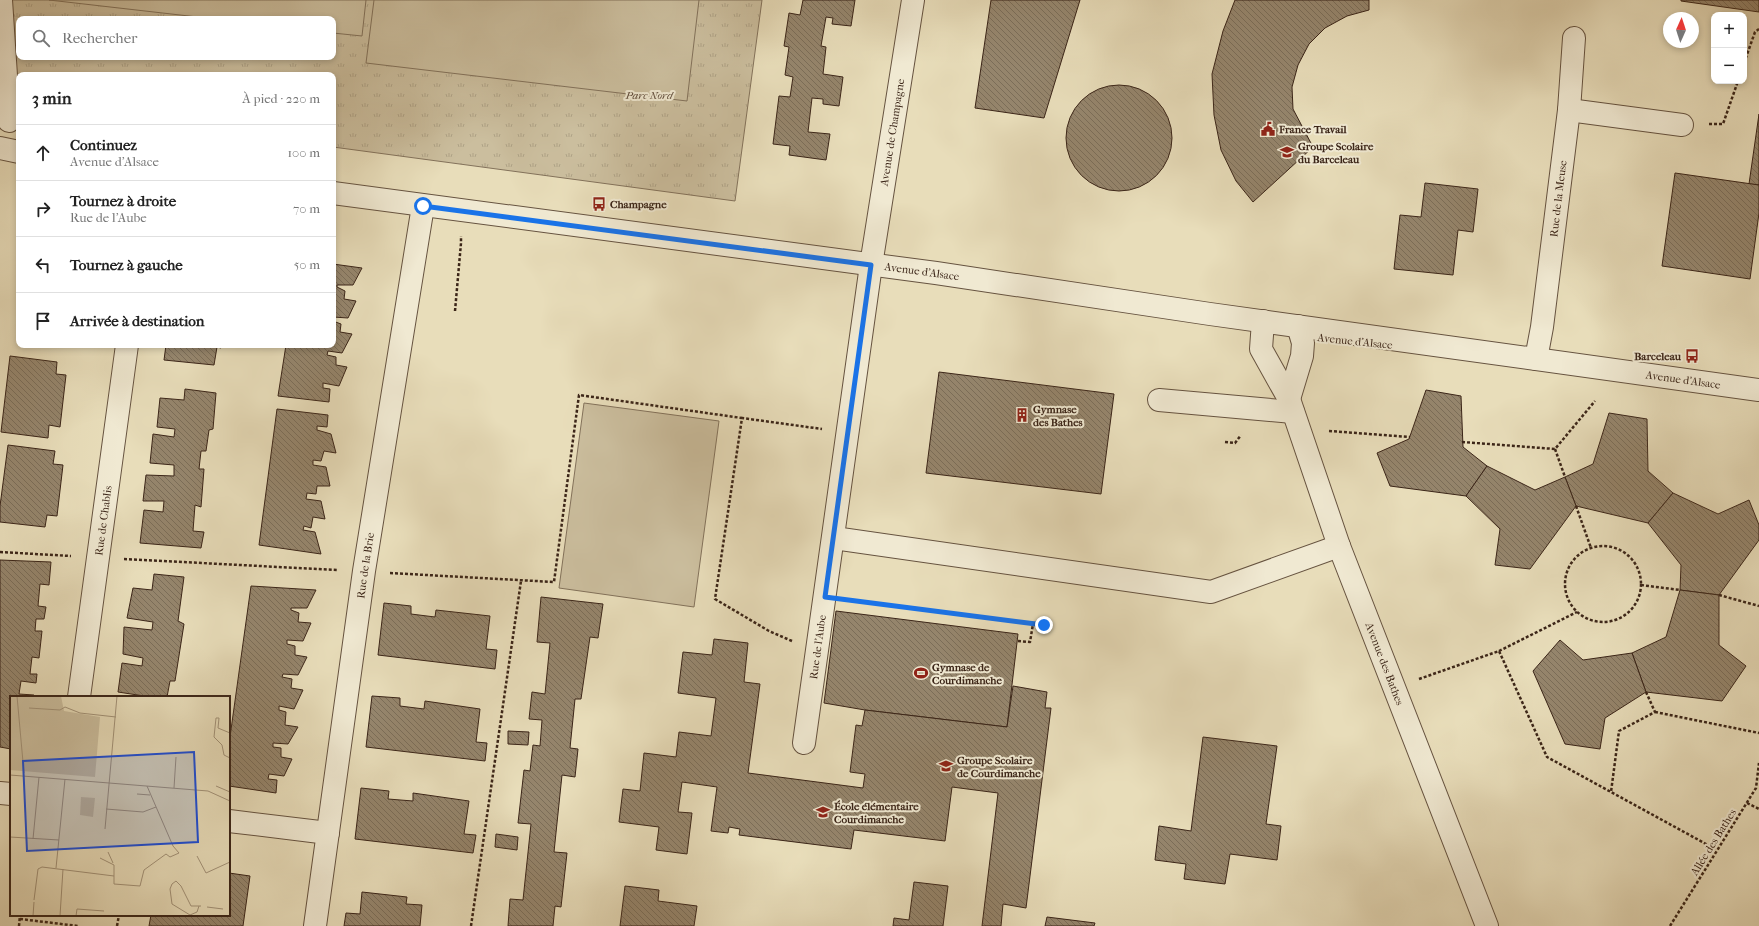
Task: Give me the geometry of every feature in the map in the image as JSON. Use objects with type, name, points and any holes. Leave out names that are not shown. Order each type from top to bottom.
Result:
[{"type":"street","points":[[1,0],[9,121]]},
{"type":"street","name":"Avenue de Champagne","points":[[871,265],[913,0]]},
{"type":"street","name":"Rue de la Meuse","points":[[1536,359],[1542,327],[1569,110],[1574,38]]},
{"type":"street","points":[[1569,110],[1682,125]]},
{"type":"street","points":[[0,148],[16,152]]},
{"type":"street","points":[[0,152],[16,153]]},
{"type":"street","name":"Avenue d'Alsace","points":[[336,193],[871,265],[1177,309],[1263,327],[1536,359],[1759,390]]},
{"type":"street","name":"Rue de la Brie","points":[[315,926],[364,571],[414,253],[423,206]]},
{"type":"street","name":"Rue de l'Aube","points":[[804,743],[834,538],[871,265]]},
{"type":"street","name":"Avenue des Bathes","points":[[1263,327],[1261,349],[1291,406],[1339,546],[1487,926]]},
{"type":"street","points":[[1159,400],[1291,406],[1302,356],[1303,342],[1300,331]]},
{"type":"street","name":"Rue de Chablis","points":[[78,696],[99,557],[127,348]]},
{"type":"street","points":[[834,538],[1211,592],[1339,546]]},
{"type":"street","points":[[0,793],[10,794]]},
{"type":"street","points":[[230,821],[328,833]]},
{"type":"path","points":[[1747,55],[1755,32],[1759,29]]},
{"type":"path","points":[[1682,125],[1723,124],[1737,84]]},
{"type":"path","points":[[455,311],[460,254]]},
{"type":"path","points":[[0,552],[554,582],[580,395],[825,429]]},
{"type":"path","points":[[1555,449],[1595,401]]},
{"type":"path","points":[[742,418],[715,599],[769,631],[800,643],[818,646]]},
{"type":"path","points":[[1326,431],[1410,437]]},
{"type":"path","points":[[1225,442],[1235,443],[1241,437],[1242,432]]},
{"type":"path","points":[[1462,442],[1555,449]]},
{"type":"path","points":[[1555,449],[1565,477]]},
{"type":"path","points":[[1576,506],[1591,548]]},
{"type":"path","points":[[1604,546],[1617,549],[1629,555],[1637,566],[1641,579],[1641,585],[1641,592],[1636,604],[1622,618],[1609,622],[1601,622],[1588,619],[1577,612],[1568,598],[1565,585],[1568,568],[1576,557],[1591,548],[1604,546]]},
{"type":"path","points":[[471,926],[521,581]]},
{"type":"path","points":[[1641,585],[1680,590]]},
{"type":"path","points":[[1719,595],[1759,606]]},
{"type":"path","points":[[825,597],[1044,625]]},
{"type":"path","points":[[1394,688],[1500,651],[1577,612]]},
{"type":"path","points":[[1018,641],[1030,642],[1032,624]]},
{"type":"path","points":[[1500,651],[1547,757],[1717,850]]},
{"type":"path","points":[[1646,692],[1655,712]]},
{"type":"path","points":[[1611,792],[1619,731],[1655,712],[1759,733]]},
{"type":"path","name":"Allée des Bathes","points":[[1670,926],[1756,788],[1759,763]]},
{"type":"path","points":[[1747,803],[1759,809]]},
{"type":"path","points":[[117,926],[119,916]]},
{"type":"path","points":[[19,926],[20,917],[78,926]]},
{"type":"green space","name":"Parc Nord","points":[[0,0],[762,0],[735,201],[336,147],[336,72],[16,72],[16,105],[0,102]]},
{"type":"green space","points":[[49,0],[366,0],[362,36],[336,33],[336,16],[189,16]]},
{"type":"green space","points":[[374,0],[699,0],[687,101],[366,63]]},
{"type":"green space","points":[[584,403],[719,421],[694,607],[559,588]]},
{"type":"building","points":[[803,0],[855,0],[851,26],[832,24],[833,18],[826,17],[821,46],[826,47],[823,74],[843,77],[839,106],[823,104],[823,99],[812,98],[808,132],[830,134],[826,160],[789,155],[790,146],[773,144],[779,96],[790,97],[793,77],[785,75],[789,47],[784,46],[789,13],[800,15]]},
{"type":"building","points":[[991,0],[1080,0],[1044,118],[975,108]]},
{"type":"building","points":[[1235,0],[1369,0],[1369,10],[1347,16],[1325,28],[1309,44],[1298,65],[1292,87],[1293,109],[1313,147],[1253,202],[1236,181],[1221,150],[1214,115],[1212,74],[1223,31]]},
{"type":"building","points":[[1759,0],[1759,12],[1681,1]]},
{"type":"building","points":[[1119,85],[1139,89],[1156,101],[1168,118],[1172,138],[1168,158],[1156,175],[1139,187],[1119,191],[1099,187],[1082,175],[1070,158],[1066,138],[1070,118],[1082,101],[1099,89]]},
{"type":"building","points":[[1759,114],[1759,185],[1749,184]]},
{"type":"building","points":[[1675,173],[1759,185],[1759,213],[1750,279],[1662,266]]},
{"type":"building","points":[[1425,183],[1478,189],[1473,232],[1458,230],[1453,275],[1394,269],[1400,215],[1421,217]]},
{"type":"building","points":[[336,264],[362,268],[353,285],[337,285],[337,287],[345,291],[344,299],[356,301],[348,318],[336,317]]},
{"type":"building","points":[[336,322],[341,324],[340,332],[352,334],[342,353],[328,351],[327,355],[336,357],[336,365],[347,367],[339,386],[323,383],[323,388],[330,389],[329,402],[278,396],[286,348],[336,348]]},
{"type":"building","points":[[166,348],[217,348],[214,365],[164,360]]},
{"type":"building","points":[[10,356],[57,362],[56,374],[66,375],[60,427],[49,425],[48,438],[1,432]]},
{"type":"building","name":"Gymnase des Bathes","points":[[939,372],[1114,394],[1101,494],[926,473]]},
{"type":"building","points":[[185,389],[216,393],[213,429],[209,430],[206,451],[201,451],[199,469],[204,469],[201,507],[195,505],[193,531],[204,532],[201,548],[140,543],[144,510],[163,512],[164,501],[143,501],[146,475],[174,476],[174,465],[150,463],[153,434],[174,437],[175,429],[157,427],[160,398],[184,400]]},
{"type":"building","points":[[1426,390],[1461,396],[1463,447],[1487,466],[1466,496],[1390,486],[1377,453],[1409,439]]},
{"type":"building","points":[[277,409],[328,415],[327,427],[317,426],[317,430],[331,434],[336,453],[324,451],[321,461],[313,460],[313,465],[326,467],[330,486],[317,486],[316,494],[307,493],[306,499],[321,501],[325,519],[313,517],[311,528],[304,526],[303,530],[315,532],[321,554],[259,545]]},
{"type":"building","points":[[1609,413],[1647,419],[1648,471],[1673,493],[1648,523],[1576,506],[1565,477],[1593,464]]},
{"type":"building","points":[[8,445],[55,451],[53,464],[63,465],[57,516],[47,515],[45,527],[0,522],[0,506]]},
{"type":"building","points":[[1487,466],[1535,490],[1565,477],[1576,506],[1530,569],[1495,565],[1500,529],[1466,496]]},
{"type":"building","points":[[1673,493],[1718,514],[1749,500],[1759,525],[1759,540],[1719,595],[1680,590],[1681,565],[1648,523]]},
{"type":"building","points":[[0,560],[51,562],[49,585],[40,584],[38,606],[46,607],[44,619],[36,619],[35,631],[42,631],[39,658],[32,657],[30,674],[37,674],[36,683],[21,681],[19,694],[34,696],[10,696],[10,749],[0,747]]},
{"type":"building","points":[[154,574],[184,577],[178,621],[184,624],[175,681],[170,681],[167,696],[144,696],[118,692],[122,663],[142,666],[143,658],[123,654],[124,627],[152,630],[153,622],[127,618],[133,588],[152,590]]},
{"type":"building","points":[[251,586],[316,590],[307,608],[291,608],[291,610],[299,613],[298,622],[311,623],[303,641],[287,640],[287,644],[295,646],[295,655],[307,657],[298,675],[283,674],[282,677],[292,679],[291,688],[303,690],[294,709],[279,706],[279,710],[286,712],[285,725],[298,727],[288,744],[273,743],[273,747],[281,748],[281,757],[292,759],[284,776],[269,774],[268,779],[277,780],[276,793],[230,786],[230,737]]},
{"type":"building","points":[[1680,590],[1719,595],[1719,645],[1746,666],[1722,701],[1646,692],[1632,653],[1666,637]]},
{"type":"building","points":[[541,597],[603,604],[598,638],[590,637],[581,699],[575,699],[570,748],[578,749],[575,777],[562,775],[554,852],[567,853],[561,907],[555,906],[553,926],[508,926],[510,899],[523,900],[531,824],[518,823],[524,770],[530,771],[533,745],[540,746],[542,720],[529,719],[532,692],[545,694],[550,643],[537,642]]},
{"type":"building","points":[[384,603],[411,606],[411,614],[435,617],[436,610],[490,616],[486,649],[497,650],[495,669],[378,655]]},
{"type":"building","name":"Gymnase de Courdimanche","points":[[836,611],[1018,634],[1007,727],[865,710],[824,703]]},
{"type":"building","points":[[714,639],[748,643],[744,682],[760,684],[748,773],[863,788],[865,774],[850,772],[856,725],[862,726],[865,710],[1007,727],[1013,686],[1047,692],[1045,708],[1051,708],[1026,908],[1003,904],[1001,926],[982,926],[998,793],[952,787],[945,841],[854,830],[851,849],[739,835],[740,829],[729,827],[728,833],[711,831],[717,787],[682,782],[678,812],[692,813],[687,854],[656,850],[659,827],[619,822],[623,789],[640,791],[644,753],[676,757],[679,732],[711,736],[716,698],[678,693],[683,652],[712,655]]},
{"type":"building","points":[[1560,640],[1583,660],[1632,653],[1646,692],[1605,718],[1600,749],[1565,744],[1533,671]]},
{"type":"building","points":[[372,696],[400,698],[400,706],[424,709],[425,701],[480,709],[476,742],[487,743],[485,761],[366,747]]},
{"type":"building","points":[[508,731],[529,732],[528,745],[508,744]]},
{"type":"building","points":[[1203,737],[1277,746],[1266,824],[1281,826],[1277,860],[1230,854],[1225,884],[1184,879],[1186,864],[1155,860],[1159,826],[1191,831]]},
{"type":"building","points":[[361,788],[389,791],[388,799],[413,801],[413,793],[469,801],[464,834],[476,835],[473,853],[355,839]]},
{"type":"building","points":[[496,834],[518,837],[517,850],[495,847]]},
{"type":"building","points":[[230,873],[250,876],[243,926],[149,926],[151,916],[230,916]]},
{"type":"building","points":[[914,882],[948,886],[943,926],[893,926],[894,918],[909,920]]},
{"type":"building","points":[[625,886],[659,890],[658,901],[697,906],[694,926],[620,926]]},
{"type":"building","points":[[362,892],[407,897],[406,904],[422,905],[420,926],[344,926],[346,913],[360,914]]},
{"type":"building","points":[[1047,917],[1095,923],[1094,926],[1045,926]]},
{"type":"place","name":"France Travail","points":[[1268,129]]},
{"type":"place","name":"Groupe Scolaire du Barceleau","points":[[1287,152]]},
{"type":"place","name":"Champagne","points":[[599,204]]},
{"type":"place","name":"Barceleau","points":[[1692,356]]},
{"type":"place","name":"Gymnase des Bathes","points":[[1022,415]]},
{"type":"place","name":"Gymnase de Courdimanche","points":[[921,673]]},
{"type":"place","name":"Groupe Scolaire de Courdimanche","points":[[946,766]]},
{"type":"place","name":"École élémentaire Courdimanche","points":[[823,812]]},
{"type":"route","points":[[423,206],[871,265],[825,597],[1044,625]]}]
